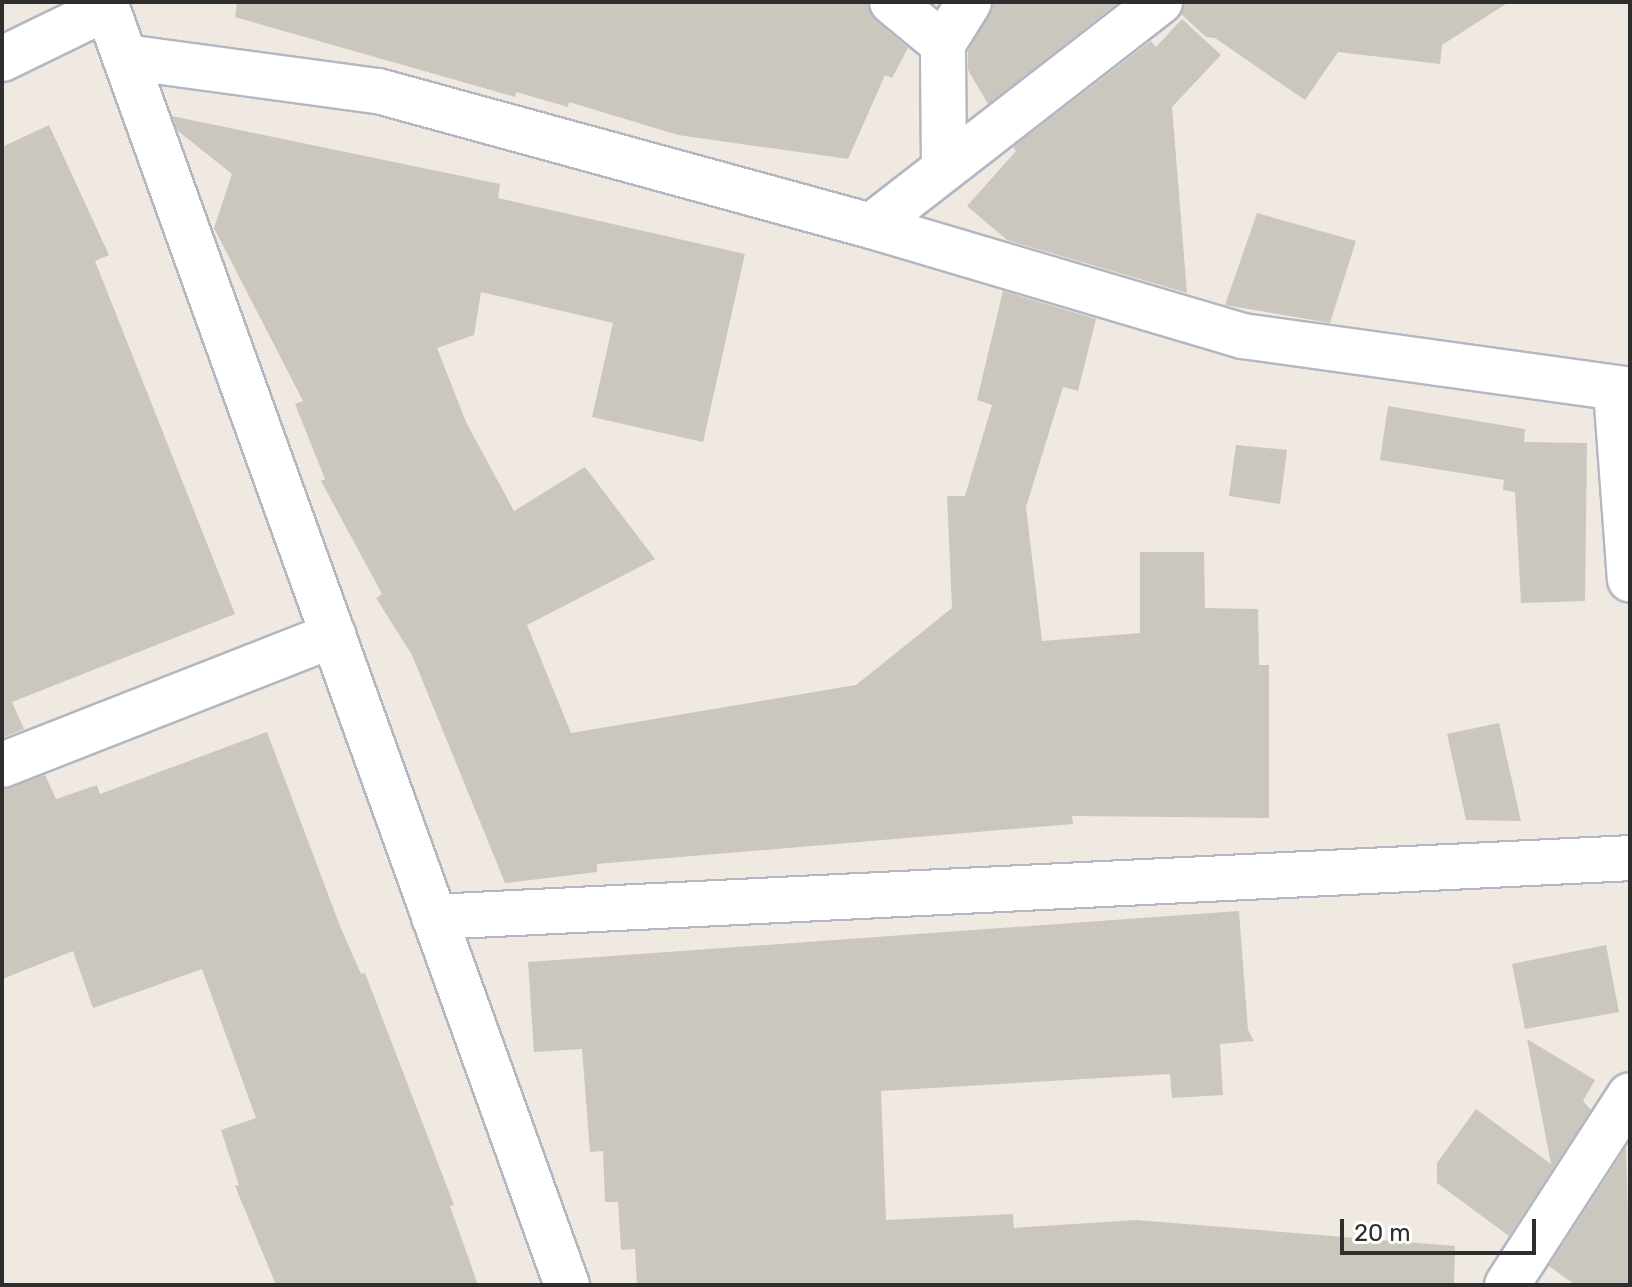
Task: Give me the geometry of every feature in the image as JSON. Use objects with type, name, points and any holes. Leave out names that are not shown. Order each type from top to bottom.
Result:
[{"type":"street","points":[[892,2],[943,44]]},
{"type":"street","points":[[944,169],[943,44],[969,2]]},
{"type":"street","points":[[871,226],[1160,2]]},
{"type":"street","points":[[2,59],[106,5],[567,1285]]},
{"type":"street","points":[[125,57],[378,91],[871,226],[1243,336],[1623,390],[1630,579]]},
{"type":"street","points":[[2,765],[333,635]]},
{"type":"street","points":[[434,917],[1630,858]]},
{"type":"street","points":[[1507,1285],[1630,1095]]},
{"type":"building","points":[[237,2],[868,2],[876,21],[908,48],[892,78],[885,75],[848,159],[678,135],[569,102],[568,107],[516,92],[515,97],[235,17]]},
{"type":"building","points":[[994,2],[1119,2],[988,104],[968,70],[968,51]]},
{"type":"building","points":[[1184,2],[1509,2],[1442,45],[1440,64],[1338,52],[1305,100],[1215,38],[1206,37],[1181,14]]},
{"type":"building","points":[[1182,19],[1221,55],[1172,107],[1187,293],[1007,240],[967,206],[1016,151],[1013,147],[1151,41],[1156,47]]},
{"type":"building","points":[[172,116],[500,184],[498,198],[745,254],[703,442],[592,417],[613,323],[481,292],[474,335],[437,348],[466,422],[514,511],[585,467],[655,559],[527,625],[571,733],[856,685],[952,608],[947,496],[965,496],[992,405],[977,400],[1003,291],[1096,319],[1078,391],[1063,387],[1026,507],[1042,641],[1140,633],[1140,552],[1204,552],[1205,608],[1258,609],[1259,665],[1269,665],[1269,818],[1072,816],[1073,824],[597,864],[597,872],[505,883],[412,655],[376,598],[382,594],[321,481],[325,479],[295,404],[303,401],[214,228],[232,174],[178,131]]},
{"type":"building","points":[[49,125],[109,255],[95,261],[235,614],[12,702],[24,729],[2,738],[2,147]]},
{"type":"building","points":[[1257,213],[1356,241],[1330,323],[1225,305]]},
{"type":"building","points":[[1388,406],[1525,429],[1524,442],[1587,443],[1585,601],[1521,603],[1515,492],[1503,490],[1504,480],[1380,460]]},
{"type":"building","points":[[1236,445],[1287,450],[1280,504],[1229,496]]},
{"type":"building","points":[[1499,723],[1521,821],[1466,820],[1447,734]]},
{"type":"building","points":[[267,732],[340,926],[361,974],[365,973],[454,1205],[450,1206],[478,1285],[276,1285],[235,1186],[239,1185],[221,1130],[256,1118],[202,969],[93,1008],[73,951],[2,979],[2,789],[45,775],[56,799],[97,785],[100,794]]},
{"type":"building","points":[[1239,911],[1248,1030],[1254,1041],[1220,1044],[1223,1095],[1172,1098],[1170,1074],[881,1091],[886,1220],[1013,1214],[1014,1228],[1136,1220],[1455,1246],[1454,1285],[637,1285],[635,1249],[621,1250],[618,1202],[605,1202],[603,1151],[590,1152],[582,1049],[534,1052],[528,962]]},
{"type":"building","points":[[1606,945],[1619,1012],[1525,1029],[1512,964]]},
{"type":"building","points":[[1527,1039],[1595,1080],[1583,1101],[1591,1110],[1509,1236],[1437,1183],[1437,1163],[1476,1109],[1551,1164]]},
{"type":"building","points":[[1626,1147],[1630,1285],[1575,1285],[1549,1266]]}]
